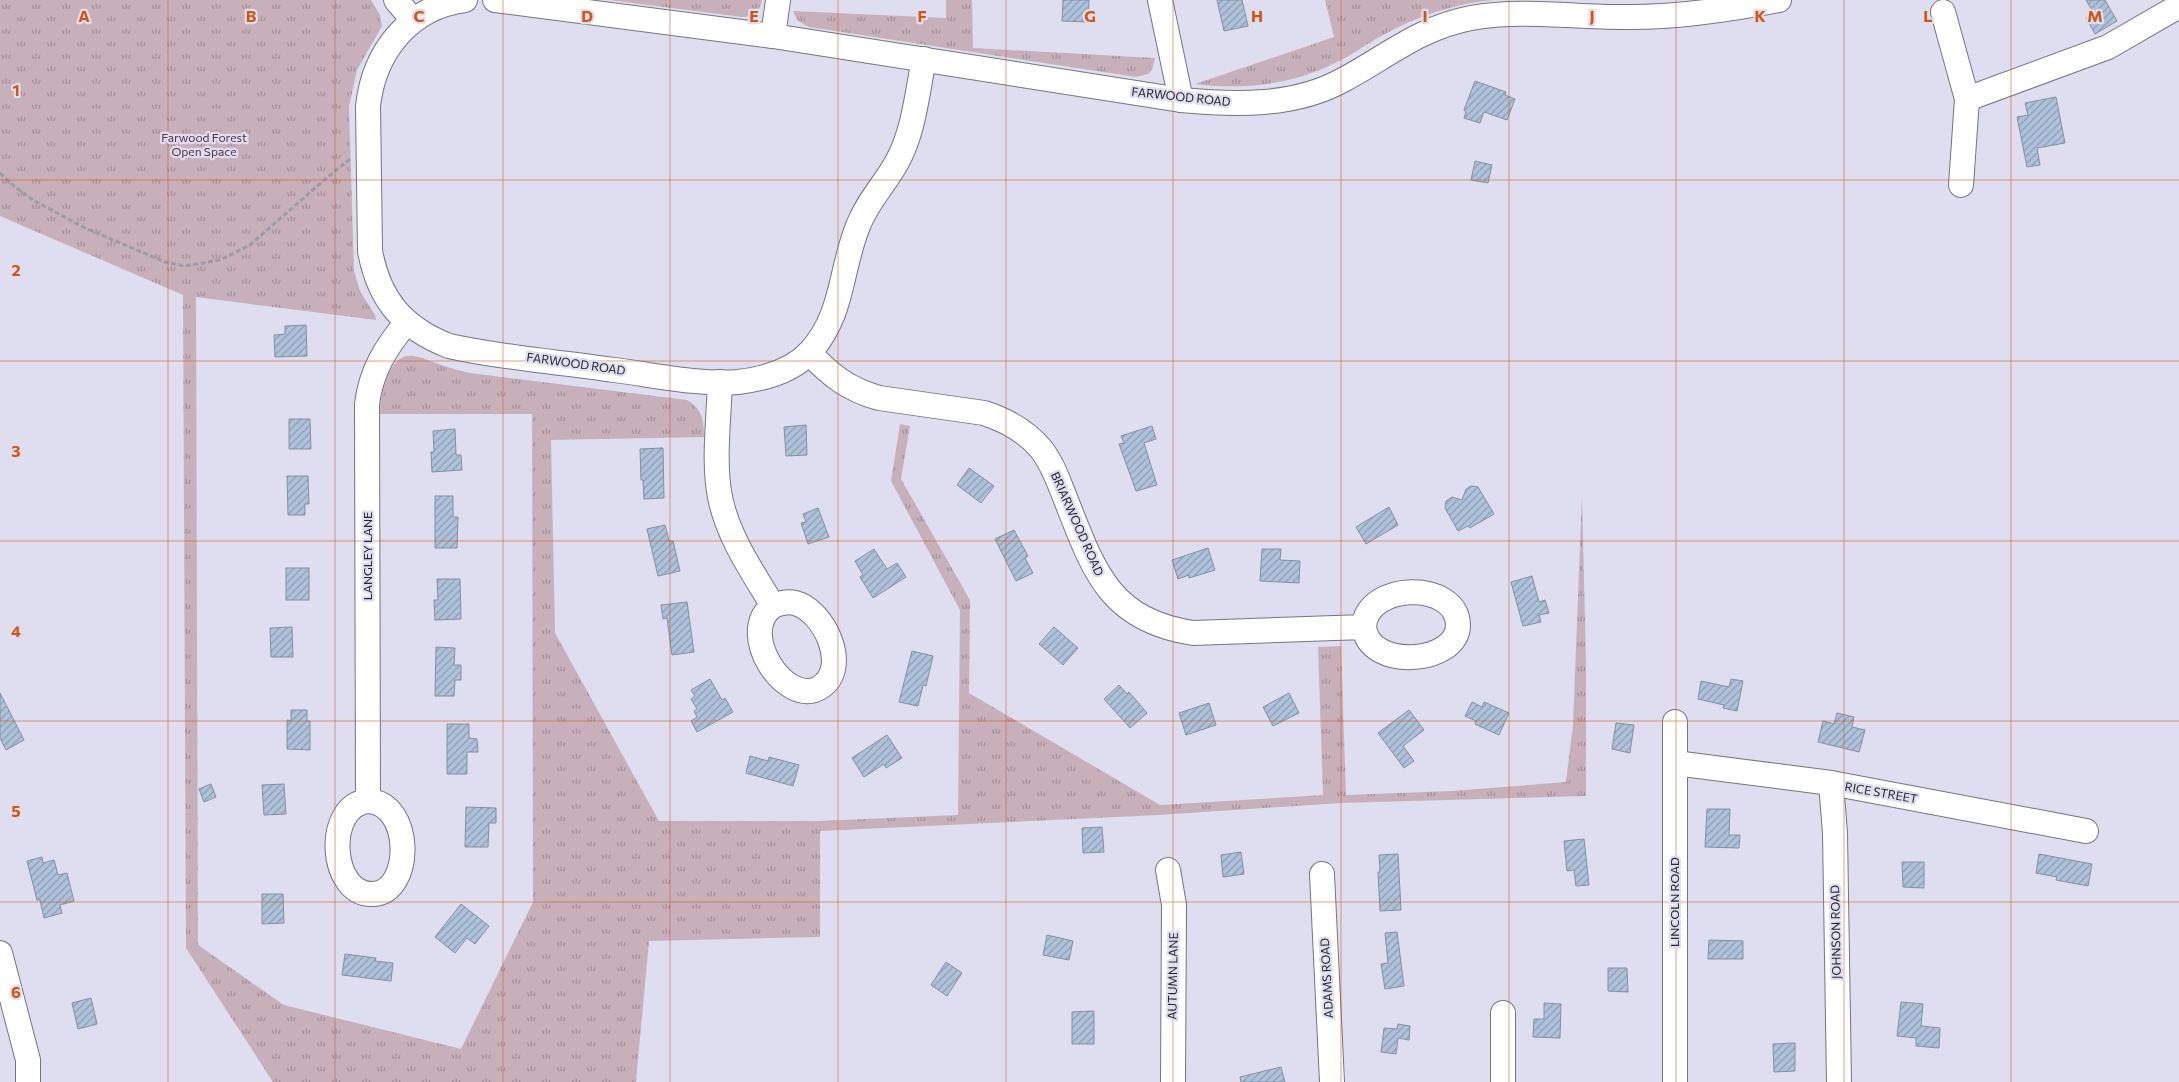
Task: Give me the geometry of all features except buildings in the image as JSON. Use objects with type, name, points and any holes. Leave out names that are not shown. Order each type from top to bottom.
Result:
[{"type":"street","points":[[396,0],[413,20]]},
{"type":"street","name":"FARWOOD ROAD","points":[[465,0],[442,5],[413,20],[389,44],[374,74],[368,106],[370,251],[373,267],[386,297],[407,322],[434,340],[465,350],[720,382],[737,382],[770,376],[784,370],[809,353],[824,333],[837,307],[858,226],[865,210],[894,167],[904,146],[914,112],[924,59]]},
{"type":"street","name":"FARWOOD ROAD","points":[[495,0],[773,36],[1181,100],[1233,103],[1306,95],[1344,80],[1413,37],[1452,22],[1472,18],[1512,14],[1650,16],[1728,10],[1780,0]]},
{"type":"street","points":[[773,36],[778,0]]},
{"type":"street","points":[[1160,0],[1181,100]]},
{"type":"street","points":[[1967,99],[2108,47],[2179,6]]},
{"type":"street","points":[[1943,12],[1967,99],[1961,185]]},
{"type":"street","name":"LANGLEY LANE","points":[[368,801],[367,404],[369,388],[380,359],[407,322]]},
{"type":"street","name":"BRIARWOOD ROAD","points":[[809,353],[839,381],[864,394],[879,398],[984,413],[999,418],[1021,430],[1042,450],[1056,473],[1088,555],[1108,589],[1138,615],[1155,624],[1174,630],[1194,633],[1364,627]]},
{"type":"street","points":[[720,382],[718,478],[723,510],[735,541],[773,606]]},
{"type":"street","name":"LINCOLN ROAD","points":[[1675,722],[1675,1082]]},
{"type":"street","name":"RICE STREET","points":[[1676,763],[1831,783],[2086,830]]},
{"type":"street","name":"JOHNSON ROAD","points":[[1831,783],[1834,834],[1838,1082]]},
{"type":"street","name":"AUTUMN LANE","points":[[1168,870],[1174,906],[1172,1082]]},
{"type":"street","name":"ADAMS ROAD","points":[[1322,874],[1332,1082]]},
{"type":"street","points":[[0,954],[28,1060],[28,1082]]},
{"type":"street","points":[[1503,1013],[1503,1082]]},
{"type":"path","points":[[0,173],[33,200],[85,228],[165,262],[184,266],[220,260],[250,245],[323,181],[369,145]]},
{"type":"green space","name":"Farwood Forest Open Space","points":[[0,0],[371,0],[380,15],[382,26],[357,70],[349,106],[354,271],[360,291],[375,315],[376,320],[196,297],[198,945],[284,1005],[461,1049],[533,902],[532,414],[380,414],[382,393],[389,373],[394,364],[406,356],[420,357],[470,373],[687,400],[699,411],[703,420],[704,437],[551,440],[555,633],[659,821],[819,821],[958,815],[960,610],[891,481],[900,424],[910,426],[901,479],[970,600],[969,693],[1160,805],[1323,795],[1318,647],[1341,646],[1346,795],[1452,791],[1566,782],[1573,725],[1582,495],[1586,663],[1586,796],[1341,803],[1159,815],[820,831],[820,937],[649,941],[636,1082],[273,1082],[186,948],[183,295],[0,216]]},
{"type":"green space","points":[[609,0],[762,0],[760,7],[755,13],[742,17]]},
{"type":"green space","points":[[946,0],[972,0],[973,48],[1155,58],[1152,70],[1148,74],[1136,77],[809,27],[799,21],[793,11],[946,18]]},
{"type":"green space","points":[[1325,0],[1495,0],[1451,7],[1423,16],[1383,35],[1340,61],[1300,77],[1248,86],[1195,84],[1334,37]]}]
